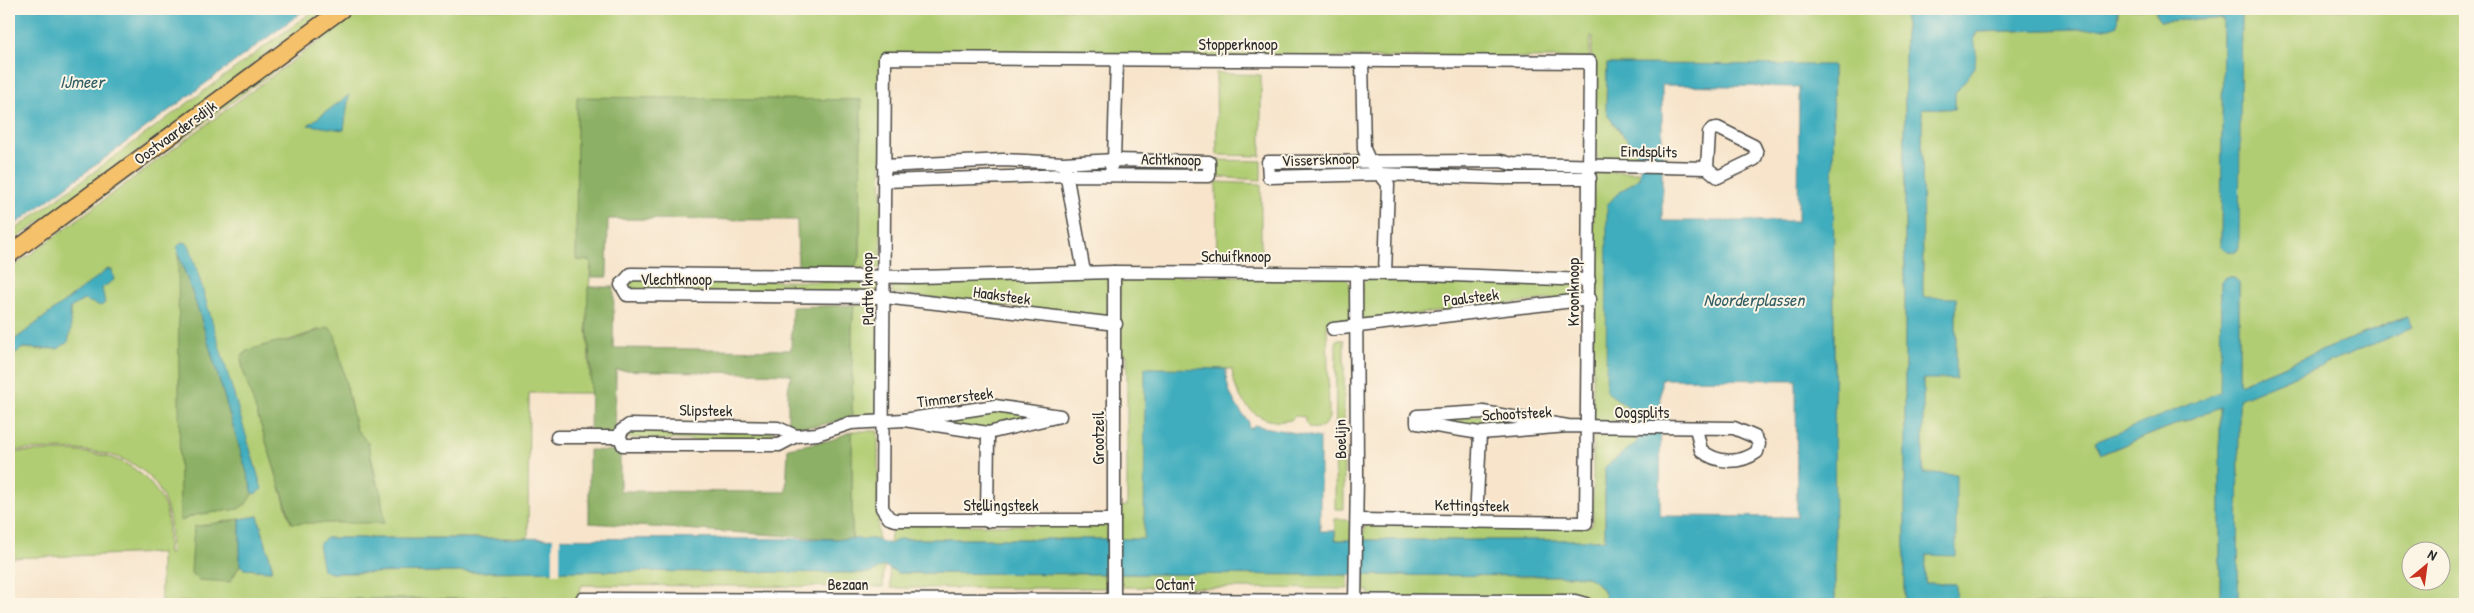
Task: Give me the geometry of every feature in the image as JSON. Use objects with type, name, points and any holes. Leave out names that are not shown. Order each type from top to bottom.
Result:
[{"type":"main road","name":"Oostvaardersdijk","points":[[9,255],[342,9]]},
{"type":"street","name":"Stopperknoop","points":[[885,58],[1590,62]]},
{"type":"street","name":"Platte knoop","points":[[885,58],[882,508],[889,518]]},
{"type":"street","points":[[1105,174],[1114,160],[1117,60]]},
{"type":"street","points":[[1362,61],[1364,149],[1370,162],[1388,184],[1385,274]]},
{"type":"street","name":"Kroonknoop","points":[[1586,523],[1589,428],[1590,62]]},
{"type":"street","name":"Achtknoop","points":[[884,166],[1003,160],[1066,169],[1105,174],[1209,176],[1209,162],[1114,160],[1066,169],[884,181]]},
{"type":"street","name":"Vissersknoop","points":[[1500,161],[1512,164],[1590,172],[1500,178],[1379,174],[1269,177],[1268,162],[1500,161]]},
{"type":"street","name":"Eindsplits","points":[[1590,172],[1640,168],[1707,168]]},
{"type":"street","points":[[1066,169],[1084,272]]},
{"type":"street","name":"Schuifknoop","points":[[883,276],[1084,272],[1356,273],[1590,280]]},
{"type":"street","name":"Grootzeil","points":[[1114,272],[1116,324],[1114,602]]},
{"type":"street","name":"Boelijn","points":[[1355,602],[1356,273]]},
{"type":"street","name":"Vlechtknoop","points":[[883,276],[631,274],[621,285],[627,295],[884,297]]},
{"type":"street","name":"Haaksteek","points":[[884,297],[1116,324]]},
{"type":"street","name":"Paalsteek","points":[[1333,329],[1590,299]]},
{"type":"street","name":"Timmersteek","points":[[883,420],[904,420],[995,406],[1060,416],[988,433],[904,420]]},
{"type":"street","name":"Schootsteek","points":[[1568,426],[1480,433],[1417,422],[1417,416],[1483,412],[1589,428]]},
{"type":"street","name":"Slipsteek","points":[[796,436],[778,428],[629,425],[621,431],[620,436],[622,445],[779,445],[796,436],[817,434],[851,423],[883,420]]},
{"type":"street","name":"Oogsplits","points":[[1589,428],[1661,429],[1696,428],[1734,428],[1748,432],[1755,437],[1759,444],[1757,452],[1741,460],[1727,461],[1714,459],[1701,450],[1696,428]]},
{"type":"street","points":[[987,521],[988,433]]},
{"type":"street","points":[[1476,522],[1480,433]]},
{"type":"street","name":"Slipsteek","points":[[557,437],[620,436]]},
{"type":"street","name":"Stellingsteek","points":[[889,518],[895,520],[1114,525]]},
{"type":"street","name":"Kettingsteek","points":[[1356,526],[1476,522],[1586,523]]},
{"type":"street","name":"Bezaan","points":[[582,599],[1114,602]]},
{"type":"street","name":"Octant","points":[[1114,602],[1398,603],[1575,601],[1586,604]]},
{"type":"green space","points":[[316,9],[332,9],[270,51],[200,107],[9,244],[9,234]]},
{"type":"green space","points":[[349,9],[359,9],[9,266],[9,261]]},
{"type":"green space","points":[[363,9],[1905,9],[1905,604],[1835,604],[1833,66],[1607,64],[1606,109],[1608,116],[1638,154],[1641,162],[1597,161],[1591,58],[1593,37],[1591,36],[1589,58],[882,56],[881,268],[854,268],[860,257],[861,100],[578,98],[577,260],[591,260],[587,326],[591,393],[529,393],[528,538],[326,538],[331,573],[587,571],[871,573],[884,566],[883,587],[582,585],[580,604],[526,604],[526,599],[316,599],[318,604],[297,604],[294,597],[254,598],[254,604],[176,602],[176,604],[161,604],[161,553],[9,558],[9,452],[84,452],[102,455],[119,461],[135,470],[149,482],[165,506],[168,525],[168,554],[171,554],[170,523],[166,505],[155,484],[140,469],[121,459],[100,453],[53,449],[9,450],[9,357],[23,348],[43,350],[70,317],[70,308],[102,288],[108,269],[9,344],[9,270]],"holes":[[[320,329],[337,344],[356,429],[368,443],[381,500],[291,523],[241,359],[242,355]],[[181,488],[238,509],[195,515],[181,521]],[[258,516],[272,566],[271,571],[244,569],[240,565],[230,582],[194,527]]]},
{"type":"green space","points":[[2118,9],[2155,9],[2157,17],[2161,21],[2223,19],[2221,246],[2238,250],[2241,9],[2465,9],[2465,604],[2238,604],[2239,399],[2412,328],[2406,316],[2239,384],[2239,282],[2233,277],[2226,277],[2221,281],[2221,392],[2095,443],[2102,454],[2220,407],[2220,604],[1956,604],[1956,584],[1925,583],[1926,555],[1956,555],[1923,473],[1923,378],[1956,379],[1956,299],[1923,298],[1922,108],[1955,109],[1955,94],[1977,32],[2110,28],[2118,17]]},
{"type":"green space","points":[[1216,73],[1261,75],[1261,156],[1217,155]]},
{"type":"green space","points":[[577,97],[861,100],[860,257],[854,268],[798,267],[797,220],[608,219],[607,277],[591,277],[591,261],[576,260]]},
{"type":"green space","points":[[1217,160],[1261,161],[1261,180],[1216,177]]},
{"type":"green space","points":[[1598,172],[1640,172],[1639,178],[1616,195],[1606,391],[1631,409],[1638,423],[1596,421],[1593,417],[1593,181]]},
{"type":"green space","points":[[1216,182],[1261,184],[1261,256],[1217,256]]},
{"type":"green space","points":[[178,253],[199,312],[253,493],[246,504],[238,509],[195,515],[180,521]]},
{"type":"green space","points":[[1102,275],[1108,279],[1107,316],[1103,318],[892,293],[893,280]]},
{"type":"green space","points":[[1127,276],[1343,276],[1350,283],[1351,317],[1349,321],[1327,325],[1329,418],[1321,427],[1310,428],[1305,422],[1305,417],[1295,416],[1291,420],[1279,421],[1268,420],[1258,416],[1243,401],[1237,391],[1232,369],[1145,368],[1145,539],[1119,539],[1119,507],[1127,506],[1127,355],[1119,354],[1120,282]]},
{"type":"green space","points":[[1369,277],[1580,283],[1579,296],[1366,320],[1361,315],[1362,283]]},
{"type":"green space","points":[[632,278],[880,283],[879,291],[876,292],[631,292],[628,286]]},
{"type":"green space","points":[[588,287],[614,287],[613,348],[791,350],[792,307],[854,305],[852,328],[852,417],[817,426],[788,427],[788,391],[791,374],[616,370],[615,437],[590,437],[591,370],[587,326]]},
{"type":"green space","points":[[876,304],[878,306],[878,410],[874,414],[852,417],[852,328],[854,305]]},
{"type":"green space","points":[[329,327],[335,335],[356,429],[368,443],[376,482],[380,488],[385,523],[292,523],[243,370],[241,359],[246,351],[276,342],[290,341]]},
{"type":"green space","points":[[1336,340],[1344,340],[1344,509],[1335,509]]},
{"type":"green space","points":[[995,410],[1047,417],[985,430],[921,420]]},
{"type":"green space","points":[[1482,415],[1543,424],[1485,430],[1421,419]]},
{"type":"green space","points":[[630,430],[776,432],[776,439],[707,441],[624,438],[625,434]]},
{"type":"green space","points":[[852,431],[878,431],[878,541],[873,539],[852,540]]},
{"type":"green space","points":[[852,431],[852,540],[589,523],[589,450],[620,451],[620,491],[786,492],[788,448],[831,440]]},
{"type":"green space","points":[[1598,434],[1638,435],[1637,443],[1605,467],[1605,540],[1363,540],[1365,525],[1591,526],[1593,523],[1593,439]]},
{"type":"green space","points":[[240,519],[240,565],[230,582],[198,580],[191,573],[194,527]]},
{"type":"green space","points":[[1335,519],[1346,519],[1350,523],[1351,540],[1335,540]]},
{"type":"green space","points":[[892,525],[1107,525],[1107,539],[899,539],[890,544]]},
{"type":"green space","points":[[889,566],[898,573],[1107,574],[1107,588],[891,588]]},
{"type":"green space","points":[[1120,574],[1348,575],[1348,589],[1120,587]]},
{"type":"green space","points":[[1364,575],[1585,576],[1603,590],[1606,604],[1369,597],[1369,591],[1364,591]]},
{"type":"green space","points":[[295,597],[297,604],[254,604],[254,598]]},
{"type":"green space","points":[[316,599],[526,599],[526,604],[318,604]]},
{"type":"water","name":"IJmeer","points":[[9,9],[306,9],[9,229]]},
{"type":"water","points":[[1905,9],[2118,9],[2117,25],[2110,28],[1977,32],[1974,37],[1976,51],[1975,67],[1955,94],[1955,109],[1922,108],[1923,297],[1956,298],[1956,379],[1923,379],[1923,473],[1956,474],[1956,556],[1926,555],[1925,583],[1956,584],[1956,604],[1905,604]]},
{"type":"water","points":[[2155,9],[2241,9],[2239,247],[2236,252],[2227,251],[2221,246],[2223,19],[2160,21]]},
{"type":"water","name":"Noorderplassen","points":[[1607,64],[1833,65],[1835,604],[1606,604],[1603,590],[1585,576],[898,573],[884,566],[871,573],[587,571],[331,573],[323,570],[318,545],[326,538],[873,539],[890,544],[899,539],[1144,539],[1145,368],[1226,369],[1229,391],[1249,422],[1248,427],[1251,429],[1254,425],[1320,438],[1320,531],[1335,531],[1335,540],[1605,540],[1605,467],[1636,443],[1640,434],[1638,417],[1606,391],[1607,205],[1616,195],[1639,178],[1641,162],[1638,154],[1608,116],[1606,109]],"holes":[[[1662,85],[1799,87],[1798,221],[1662,221]],[[1661,379],[1796,380],[1797,517],[1660,516]]]},
{"type":"water","points":[[349,95],[344,130],[308,125]]},
{"type":"water","points":[[182,242],[187,243],[190,247],[262,489],[255,494],[253,493],[199,312],[178,253],[177,247]]},
{"type":"water","points":[[108,269],[112,270],[114,280],[102,288],[105,303],[101,306],[84,300],[70,308],[71,330],[68,342],[58,349],[23,348],[9,357],[9,344]]},
{"type":"water","points":[[2226,277],[2233,277],[2239,282],[2239,384],[2407,316],[2412,328],[2239,399],[2238,604],[2220,604],[2220,407],[2101,454],[2095,442],[2220,392],[2221,281]]},
{"type":"water","points":[[258,516],[272,566],[271,571],[244,569],[240,565],[240,519]]},
{"type":"pier","points":[[553,536],[560,536],[560,574],[553,574]]}]
